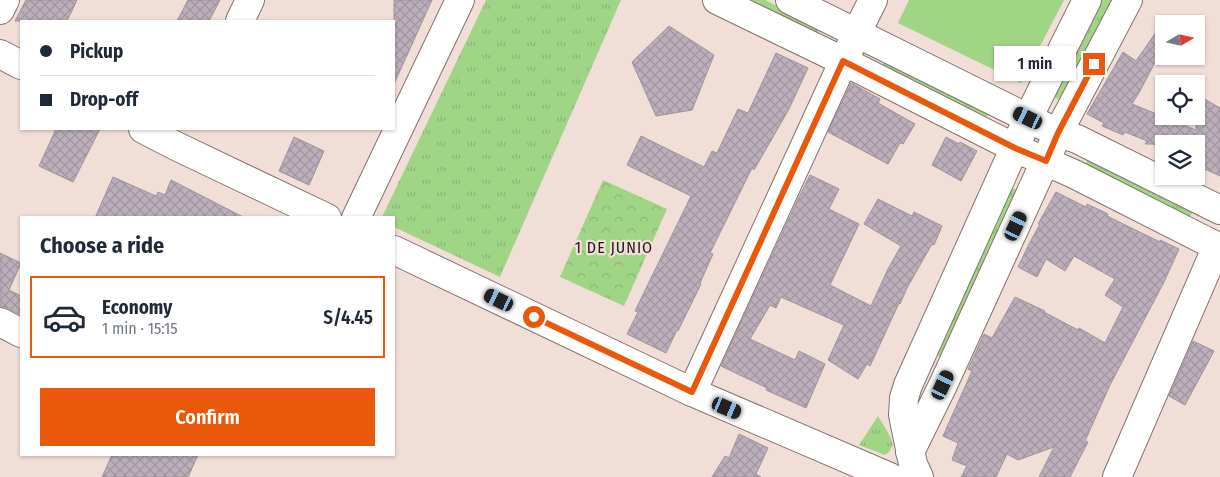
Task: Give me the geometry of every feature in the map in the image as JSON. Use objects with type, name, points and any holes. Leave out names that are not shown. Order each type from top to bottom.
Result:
[{"type":"street","points":[[0,10],[5,0]]},
{"type":"street","points":[[240,20],[250,0]]},
{"type":"street","points":[[357,216],[460,0]]},
{"type":"street","points":[[717,0],[1015,148],[1074,174],[1218,247],[1117,477]]},
{"type":"street","points":[[790,0],[1058,133],[1077,139],[1220,210]]},
{"type":"street","points":[[692,392],[856,32],[873,0]]},
{"type":"street","points":[[914,470],[904,415],[904,398],[908,385],[1028,118],[1087,0]]},
{"type":"street","points":[[914,470],[943,385],[1058,133],[1128,0]]},
{"type":"street","points":[[0,54],[20,64]]},
{"type":"street","points":[[149,130],[181,137],[323,216]]},
{"type":"street","points":[[395,250],[692,392],[890,477]]},
{"type":"street","points":[[0,322],[20,332]]},
{"type":"green space","points":[[486,0],[621,0],[500,277],[395,227],[395,216],[382,216]]},
{"type":"green space","points":[[741,0],[765,0],[820,27],[816,36]]},
{"type":"green space","points":[[909,0],[1064,0],[1021,83],[898,23]]},
{"type":"green space","points":[[1102,0],[1116,0],[1063,101],[1052,96]]},
{"type":"green space","points":[[886,58],[991,109],[985,120],[881,68]]},
{"type":"green space","points":[[1089,157],[1194,209],[1189,219],[1084,167]]},
{"type":"green space","points":[[603,180],[667,209],[624,306],[560,277]]},
{"type":"green space","points":[[1007,185],[1018,191],[945,359],[933,353]]},
{"type":"green space","points":[[878,416],[893,445],[885,455],[859,445]]},
{"type":"building","points":[[26,0],[77,0],[67,20],[15,21]]},
{"type":"building","points":[[188,0],[220,0],[210,20],[178,20]]},
{"type":"building","points":[[394,0],[432,0],[395,82],[395,20]]},
{"type":"building","points":[[669,26],[714,55],[692,110],[656,116],[632,62]]},
{"type":"building","points":[[1155,34],[1155,62],[1132,104],[1155,113],[1155,125],[1184,125],[1196,130],[1196,125],[1205,125],[1205,99],[1220,108],[1220,176],[1205,169],[1205,135],[1155,135],[1155,145],[1145,144],[1147,141],[1125,132],[1123,135],[1102,126],[1104,123],[1087,114],[1123,52],[1136,61]]},
{"type":"building","points":[[776,53],[808,68],[789,109],[754,170],[752,168],[710,253],[713,254],[701,284],[666,353],[627,334],[638,312],[635,311],[691,196],[627,165],[641,136],[704,167],[712,151],[717,153],[738,109],[748,113]]},
{"type":"building","points":[[851,83],[880,99],[878,103],[915,124],[903,144],[900,143],[888,164],[828,132]]},
{"type":"building","points":[[56,130],[99,130],[73,182],[39,166]]},
{"type":"building","points":[[294,137],[324,151],[309,185],[279,171]]},
{"type":"building","points":[[946,137],[977,151],[961,181],[932,165]]},
{"type":"building","points":[[810,175],[839,189],[829,209],[859,224],[830,285],[871,306],[901,246],[864,224],[878,199],[912,216],[914,212],[942,226],[934,245],[932,244],[899,303],[870,366],[867,364],[858,379],[828,360],[844,325],[781,297],[776,308],[770,305],[750,339],[795,360],[799,351],[825,364],[806,408],[766,390],[767,388],[721,366]]},
{"type":"building","points":[[113,177],[156,196],[158,192],[165,195],[171,180],[241,216],[96,216]]},
{"type":"building","points":[[1056,192],[1086,207],[1087,204],[1160,242],[1160,240],[1179,249],[1164,282],[1110,385],[1085,441],[1088,442],[1070,477],[1039,477],[1054,447],[1018,460],[1007,454],[996,477],[961,477],[967,466],[952,460],[958,443],[943,436],[972,371],[968,369],[984,334],[992,338],[1015,297],[1045,311],[1078,330],[1079,328],[1105,343],[1123,307],[1105,295],[1115,279],[1074,256],[1065,271],[1046,259],[1037,277],[1018,267],[1040,224],[1038,224]]},
{"type":"building","points":[[0,253],[20,263],[9,290],[20,296],[20,314],[0,306]]},
{"type":"building","points":[[1193,341],[1214,351],[1185,405],[1169,396]]},
{"type":"building","points":[[739,434],[768,448],[756,474],[761,477],[712,477],[725,456],[729,458]]},
{"type":"building","points":[[112,456],[198,456],[188,477],[102,477]]},
{"type":"district","name":"1 DE JUNIO","points":[[614,247]]},
{"type":"route","points":[[534,317],[692,392],[843,61],[1015,148],[1046,161],[1058,133],[1094,64]]}]
